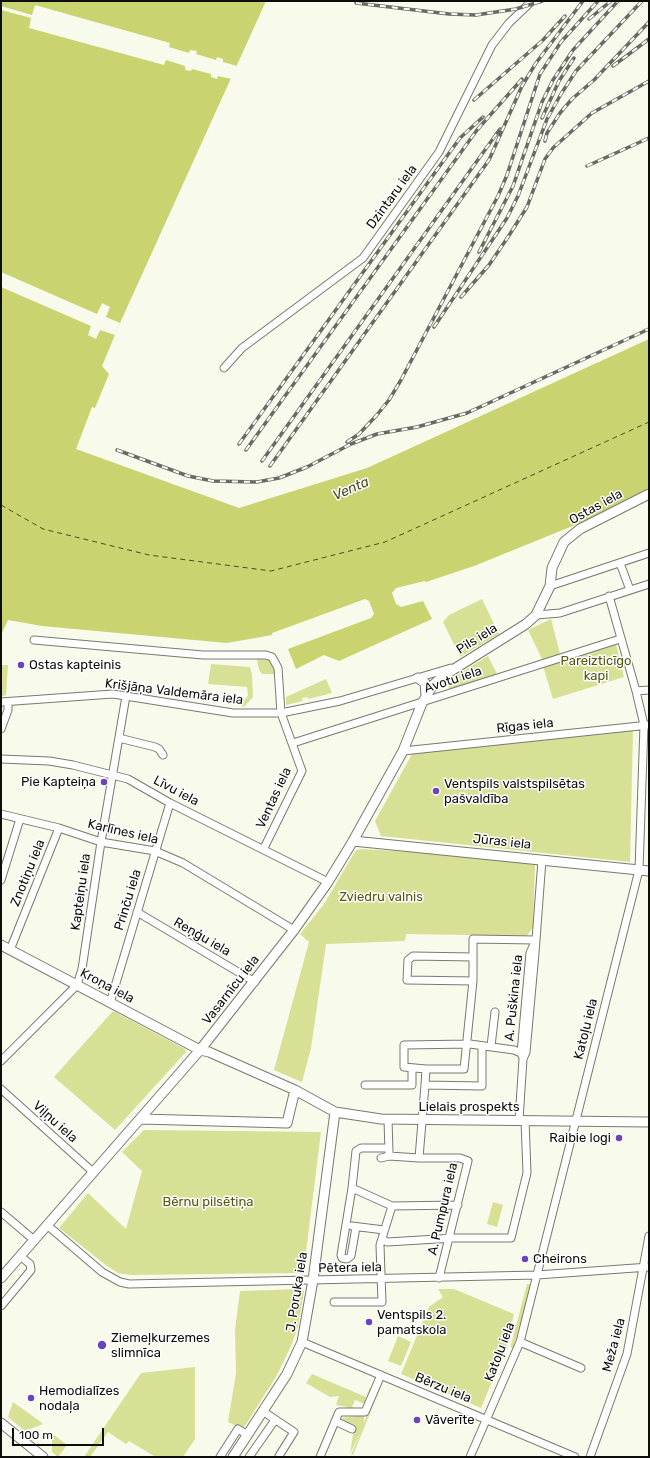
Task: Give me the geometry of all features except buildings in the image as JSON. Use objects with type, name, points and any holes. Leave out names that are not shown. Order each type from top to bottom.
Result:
[{"type":"street","name":"Dzintaru iela","points":[[224,368],[242,348],[363,258],[439,152],[492,45],[508,24],[532,1]]},
{"type":"street","name":"Ostas iela","points":[[536,615],[550,586],[552,568],[564,542],[580,529],[649,494]]},
{"type":"street","points":[[550,586],[649,553]]},
{"type":"street","points":[[620,562],[630,590]]},
{"type":"street","points":[[536,615],[560,613],[649,584]]},
{"type":"street","name":"Katoļu iela","points":[[470,1457],[520,1342],[639,870],[646,725],[620,639],[609,596]]},
{"type":"street","name":"Pils iela","points":[[433,685],[459,666],[526,624],[536,615]]},
{"type":"street","name":"Avotu iela","points":[[293,743],[424,699],[620,639]]},
{"type":"street","name":"Ventas iela","points":[[34,640],[204,655],[266,655],[272,657],[278,668],[281,713],[302,771],[264,848]]},
{"type":"street","name":"Krišjāņa Valdemāra iela","points":[[4,702],[108,694],[233,713],[281,713],[340,701],[459,666]]},
{"type":"street","points":[[418,678],[425,683],[424,699]]},
{"type":"street","name":"Vasarnīcu iela","points":[[1,1278],[200,1050],[255,982],[294,930],[328,882],[352,841],[403,751],[424,699],[433,685]]},
{"type":"street","points":[[636,691],[649,690]]},
{"type":"street","name":"Kapteiņu iela","points":[[1,1061],[77,986],[82,969],[101,842],[126,696]]},
{"type":"street","points":[[1,729],[8,710],[4,702]]},
{"type":"street","name":"Rīgas iela","points":[[403,751],[646,725]]},
{"type":"street","points":[[119,738],[155,747],[159,749],[163,755]]},
{"type":"street","name":"Līvu iela","points":[[1,759],[49,761],[113,774],[128,779],[170,803],[264,848],[328,882]]},
{"type":"street","name":"Prinču iela","points":[[110,1003],[170,803]]},
{"type":"street","name":"Karlīnes iela","points":[[1,814],[59,828],[101,842],[155,851],[183,863],[294,930]]},
{"type":"street","points":[[1,880],[20,819]]},
{"type":"street","name":"Znotiņu iela","points":[[10,950],[59,828]]},
{"type":"street","name":"Jūras iela","points":[[352,841],[649,871]]},
{"type":"street","name":"A. Puškina iela","points":[[448,1239],[511,1238],[527,1173],[522,1120],[522,1056],[530,953],[535,940],[542,860]]},
{"type":"street","name":"Reņģu iela","points":[[137,912],[255,982]]},
{"type":"street","points":[[522,1056],[514,1050],[491,1046],[467,1044],[404,1045],[404,1067],[426,1069],[464,1069],[467,1044],[473,982],[474,939],[535,940]]},
{"type":"street","name":"Kroņa iela","points":[[1,945],[200,1050]]},
{"type":"street","points":[[473,957],[413,956],[408,960],[407,980],[473,982]]},
{"type":"street","points":[[491,1046],[495,1012]]},
{"type":"street","points":[[425,1085],[482,1086],[482,1046]]},
{"type":"street","name":"Lielais prospekts","points":[[200,1050],[209,1052],[295,1090],[335,1112],[358,1117],[388,1119],[649,1122]]},
{"type":"street","points":[[365,1085],[412,1085],[412,1068]]},
{"type":"street","points":[[356,1227],[351,1256],[347,1259],[342,1258],[341,1255],[352,1188],[356,1151],[361,1148],[419,1158],[424,1119],[426,1069]]},
{"type":"street","name":"Viļņu iela","points":[[1,1089],[93,1172]]},
{"type":"street","points":[[141,1118],[287,1123],[295,1090]]},
{"type":"street","name":"J. Poruka iela","points":[[233,1457],[264,1412],[287,1374],[302,1342],[313,1280],[335,1112]]},
{"type":"street","points":[[388,1119],[389,1152]]},
{"type":"street","points":[[381,1158],[389,1152]]},
{"type":"street","name":"A. Pumpura iela","points":[[419,1158],[460,1158],[468,1161],[439,1278]]},
{"type":"street","points":[[352,1188],[392,1206],[458,1205]]},
{"type":"street","points":[[334,1302],[382,1302],[380,1246],[392,1206]]},
{"type":"street","points":[[1,1212],[34,1240]]},
{"type":"street","name":"Pētera iela","points":[[47,1225],[102,1272],[120,1282],[129,1284],[537,1275],[646,1267]]},
{"type":"street","points":[[346,1226],[384,1230]]},
{"type":"street","name":"Meža iela","points":[[590,1457],[627,1354],[646,1267],[649,1236]]},
{"type":"street","points":[[382,1239],[387,1242],[448,1239]]},
{"type":"street","points":[[1,1306],[31,1270],[30,1264],[20,1256]]},
{"type":"street","name":"Bērzu iela","points":[[302,1342],[486,1418],[558,1453],[575,1457]]},
{"type":"street","points":[[520,1342],[581,1368]]},
{"type":"street","points":[[320,1457],[339,1412],[364,1412],[381,1375]]},
{"type":"street","points":[[264,1412],[294,1432],[279,1456],[280,1457]]},
{"type":"street","points":[[249,1457],[275,1420]]},
{"type":"street","points":[[335,1422],[352,1429]]},
{"type":"street","points":[[1,1423],[43,1457]]},
{"type":"street","points":[[220,1457],[238,1429],[248,1434]]},
{"type":"green space","points":[[482,599],[499,634],[460,657],[443,622],[449,615]]},
{"type":"green space","points":[[551,619],[560,654],[543,661],[528,630]]},
{"type":"green space","name":"Pareizticīgo kapi","points":[[616,644],[624,677],[553,699],[543,666]]},
{"type":"green space","points":[[488,656],[498,676],[450,693],[447,681]]},
{"type":"green space","points":[[257,659],[270,660],[275,668],[275,674],[262,674],[259,670]]},
{"type":"green space","points":[[211,664],[250,667],[253,697],[244,707],[240,705],[248,696],[247,687],[208,684]]},
{"type":"green space","points":[[1,665],[8,665],[6,695],[1,697]]},
{"type":"green space","points":[[326,679],[332,693],[308,699],[308,697],[302,698],[303,701],[286,705],[286,697]]},
{"type":"green space","points":[[633,729],[630,862],[381,836],[375,821],[412,754]]},
{"type":"green space","name":"Zviedru valnis","points":[[362,849],[497,857],[536,863],[533,927],[527,936],[406,934],[405,941],[326,944],[311,1048],[302,1082],[274,1070],[309,942],[300,934],[324,904],[356,850]]},
{"type":"green space","points":[[113,1011],[185,1049],[186,1052],[115,1130],[54,1077]]},
{"type":"green space","name":"Bērnu pilsētiņa","points":[[144,1130],[321,1132],[304,1268],[302,1271],[298,1273],[130,1275],[118,1273],[59,1228],[88,1193],[126,1229],[142,1171],[122,1152]]},
{"type":"green space","points":[[493,1202],[503,1205],[497,1227],[487,1224]]},
{"type":"green space","points":[[527,1284],[531,1284],[513,1349],[511,1345]]},
{"type":"green space","points":[[301,1289],[304,1291],[298,1327],[291,1346],[277,1375],[243,1429],[228,1422],[236,1373],[235,1330],[240,1291]]},
{"type":"green space","points":[[438,1289],[454,1289],[514,1314],[506,1348],[481,1408],[401,1374],[429,1307],[443,1297]]},
{"type":"green space","points":[[398,1336],[411,1342],[401,1366],[388,1361]]},
{"type":"green space","points":[[195,1367],[195,1439],[183,1457],[156,1457],[129,1441],[126,1444],[108,1432],[90,1457],[84,1457],[141,1373]]},
{"type":"green space","points":[[312,1374],[366,1397],[365,1404],[355,1400],[352,1407],[360,1410],[347,1411],[347,1407],[336,1405],[339,1396],[330,1397],[306,1383]]},
{"type":"green space","points":[[379,1383],[382,1384],[353,1455],[351,1455],[361,1431],[350,1454],[354,1428],[341,1421],[342,1418],[364,1415],[364,1423]]},
{"type":"green space","points":[[13,1402],[43,1424],[25,1431],[8,1417]]},
{"type":"green space","points":[[54,1435],[67,1445],[58,1457],[52,1452],[52,1436]]},
{"type":"water","name":"Venta","points":[[1,1],[266,1],[120,323],[102,366],[109,374],[95,408],[92,407],[76,449],[239,508],[367,468],[649,339],[649,488],[580,523],[474,566],[426,582],[396,588],[392,593],[396,604],[401,607],[423,601],[432,619],[339,661],[324,655],[296,669],[288,649],[371,618],[374,614],[369,601],[365,599],[272,633],[272,635],[227,643],[42,626],[8,620],[1,635]]},
{"type":"pier","points":[[35,5],[170,43],[169,47],[189,53],[190,50],[197,51],[196,54],[216,60],[217,57],[223,59],[223,62],[237,66],[231,79],[218,76],[217,79],[211,77],[211,74],[192,69],[191,71],[185,70],[185,66],[166,60],[164,65],[29,28],[31,18],[1,10],[1,6],[32,15]]},
{"type":"pier","points":[[1,272],[97,314],[102,303],[110,307],[106,317],[120,323],[115,335],[100,330],[96,339],[88,335],[91,326],[1,287]]},
{"type":"ferry route","points":[[1,505],[43,529],[149,555],[271,571],[385,542],[649,422]]},
{"type":"railway","points":[[356,3],[449,14],[476,15],[516,9],[542,1]]},
{"type":"railway","points":[[270,466],[489,160],[522,86],[536,63],[583,1]]},
{"type":"railway","points":[[347,442],[359,434],[376,416],[389,400],[401,380],[498,196],[507,175],[540,74],[561,42],[598,1]]},
{"type":"railway","points":[[589,19],[611,1]]},
{"type":"railway","points":[[479,252],[513,186],[542,102],[553,80],[573,50],[618,1]]},
{"type":"railway","points":[[434,327],[507,218],[518,196],[547,119],[561,94],[576,71],[642,1]]},
{"type":"railway","points":[[474,100],[543,40],[565,16]]},
{"type":"railway","points":[[545,141],[547,133],[560,113],[572,99],[594,80],[649,22]]},
{"type":"railway","points":[[613,66],[649,39]]},
{"type":"railway","points":[[542,118],[559,81],[574,58]]},
{"type":"railway","points":[[246,450],[477,130],[522,79]]},
{"type":"railway","points":[[461,297],[489,265],[527,207],[545,159],[553,148],[592,113],[649,81]]},
{"type":"railway","points":[[239,444],[460,138],[483,117]]},
{"type":"railway","points":[[262,461],[500,129]]},
{"type":"railway","points":[[587,166],[649,138]]},
{"type":"railway","points":[[117,450],[188,476],[213,481],[257,482],[279,478],[307,467],[351,444],[377,434],[417,427],[467,413],[649,329]]},
{"type":"place","name":"Ostas kapteinis","points":[[21,665]]},
{"type":"place","name":"Pie Kapteiņa","points":[[104,782]]},
{"type":"place","name":"Ventspils valstspilsētas pašvaldība","points":[[436,791]]},
{"type":"place","name":"Raibie logi","points":[[619,1138]]},
{"type":"place","name":"Cheirons","points":[[525,1259]]},
{"type":"place","name":"Ventspils 2. pamatskola","points":[[369,1322]]},
{"type":"place","name":"Ziemeļkurzemes slimnīca","points":[[102,1345]]},
{"type":"place","name":"Hemodialīzes nodaļa","points":[[31,1398]]},
{"type":"place","name":"Vāverīte","points":[[417,1420]]}]
